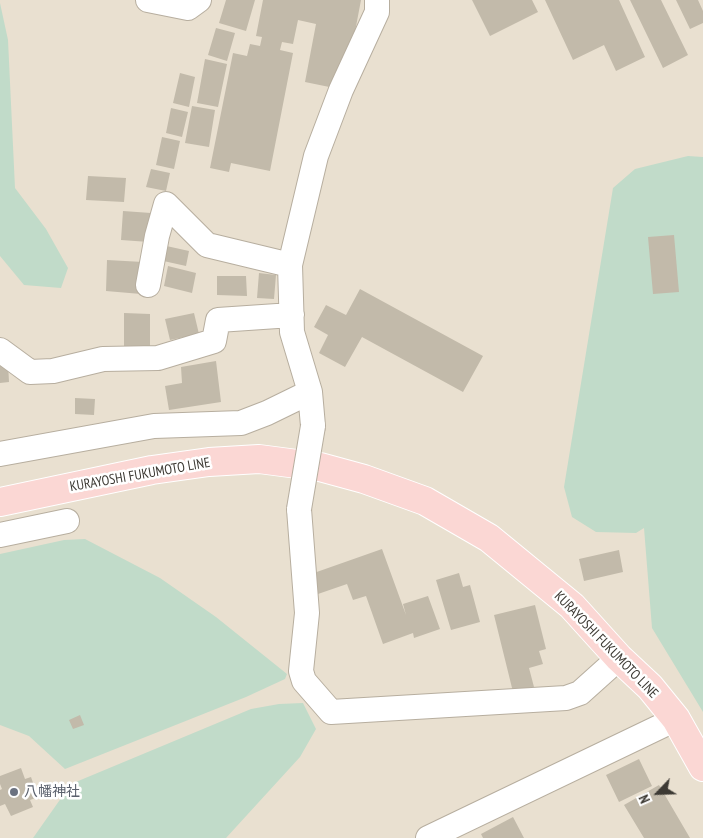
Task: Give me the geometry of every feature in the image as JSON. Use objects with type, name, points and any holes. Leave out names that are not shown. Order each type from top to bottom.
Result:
[{"type":"main road","name":"KURAYOSHI FUKUMOTO LINE","points":[[0,502],[152,470],[209,462],[259,460],[320,467],[425,501],[489,538],[572,606],[619,658],[650,687],[676,719],[703,767]]},
{"type":"street","points":[[148,0],[188,8],[199,0]]},
{"type":"street","points":[[377,0],[377,12],[341,90],[316,156],[290,265],[292,332],[310,392],[313,426],[298,509],[307,614],[301,671],[304,681],[331,712],[566,698],[580,693],[619,658]]},
{"type":"street","points":[[148,285],[157,236],[166,204],[207,245],[290,265]]},
{"type":"street","points":[[0,350],[30,372],[53,371],[103,359],[158,358],[214,341],[218,320],[292,315]]},
{"type":"street","points":[[0,454],[154,426],[241,423],[267,413],[310,392]]},
{"type":"street","points":[[0,535],[67,521]]},
{"type":"street","points":[[431,837],[676,719]]},
{"type":"green space","points":[[0,3],[8,40],[15,188],[46,229],[68,268],[61,288],[24,285],[0,256]]},
{"type":"green space","points":[[688,156],[703,157],[703,712],[652,628],[644,528],[636,533],[596,532],[572,517],[564,487],[613,188],[635,169]]},
{"type":"green space","points":[[85,539],[160,578],[216,617],[287,674],[285,679],[246,697],[65,769],[29,736],[0,725],[0,554],[64,540]]},
{"type":"green space","points":[[303,703],[316,729],[300,757],[226,838],[33,838],[71,784],[251,709],[279,704]]},
{"type":"building","points":[[226,0],[255,0],[246,31],[219,23]]},
{"type":"building","points":[[263,0],[361,0],[344,90],[305,82],[316,24],[298,20],[293,44],[282,42],[280,50],[293,53],[270,171],[231,163],[229,172],[210,168],[233,53],[247,56],[250,44],[260,46],[262,37],[256,36]]},
{"type":"building","points":[[472,0],[532,0],[538,12],[490,36]]},
{"type":"building","points":[[545,0],[619,0],[645,57],[616,71],[604,45],[573,60]]},
{"type":"building","points":[[630,0],[661,0],[688,55],[663,68]]},
{"type":"building","points":[[676,0],[698,0],[703,11],[703,23],[690,29]]},
{"type":"building","points":[[216,28],[235,33],[227,61],[208,55]]},
{"type":"building","points":[[205,59],[227,64],[218,107],[197,103]]},
{"type":"building","points":[[180,73],[195,77],[189,107],[173,103]]},
{"type":"building","points":[[192,106],[215,110],[209,147],[185,143]]},
{"type":"building","points":[[171,108],[188,112],[182,137],[166,133]]},
{"type":"building","points":[[162,137],[180,141],[174,169],[156,165]]},
{"type":"building","points":[[151,169],[170,173],[166,191],[146,187]]},
{"type":"building","points":[[88,176],[126,178],[124,202],[86,200]]},
{"type":"building","points":[[123,211],[151,213],[149,242],[121,240]]},
{"type":"building","points":[[674,235],[679,292],[653,294],[648,237]]},
{"type":"building","points":[[162,245],[189,251],[186,266],[159,260]]},
{"type":"building","points":[[107,260],[143,262],[141,294],[106,291]]},
{"type":"building","points":[[168,266],[196,273],[192,293],[164,286]]},
{"type":"building","points":[[259,273],[276,275],[274,299],[257,298]]},
{"type":"building","points":[[217,276],[246,276],[247,296],[217,295]]},
{"type":"building","points":[[360,289],[483,356],[463,392],[362,337],[345,367],[319,353],[328,335],[314,327],[326,305],[346,315]]},
{"type":"building","points":[[124,313],[150,314],[150,350],[124,350]]},
{"type":"building","points":[[194,313],[199,334],[170,340],[165,319]]},
{"type":"building","points":[[216,361],[221,402],[169,410],[165,386],[182,383],[181,367]]},
{"type":"building","points":[[8,363],[9,382],[0,383],[0,364]]},
{"type":"building","points":[[75,398],[95,399],[94,415],[75,414]]},
{"type":"building","points":[[382,549],[406,615],[403,604],[428,596],[440,629],[414,638],[413,633],[383,644],[366,596],[353,600],[347,584],[318,594],[311,574]]},
{"type":"building","points":[[619,550],[623,572],[584,581],[579,559]]},
{"type":"building","points":[[459,573],[463,587],[470,585],[480,622],[451,630],[436,580]]},
{"type":"building","points":[[535,605],[546,649],[539,651],[543,664],[529,668],[534,687],[513,692],[494,615]]},
{"type":"building","points":[[80,715],[84,725],[73,729],[69,720]]},
{"type":"building","points":[[639,759],[652,786],[619,802],[606,775]]},
{"type":"building","points":[[21,768],[25,779],[31,777],[38,797],[30,800],[33,807],[11,816],[5,804],[0,806],[0,790],[2,789],[0,776]]},
{"type":"building","points":[[659,785],[690,838],[644,838],[624,805]]},
{"type":"building","points":[[513,817],[524,838],[483,838],[481,834]]},
{"type":"place","name":"八幡神社","points":[[14,792]]}]
